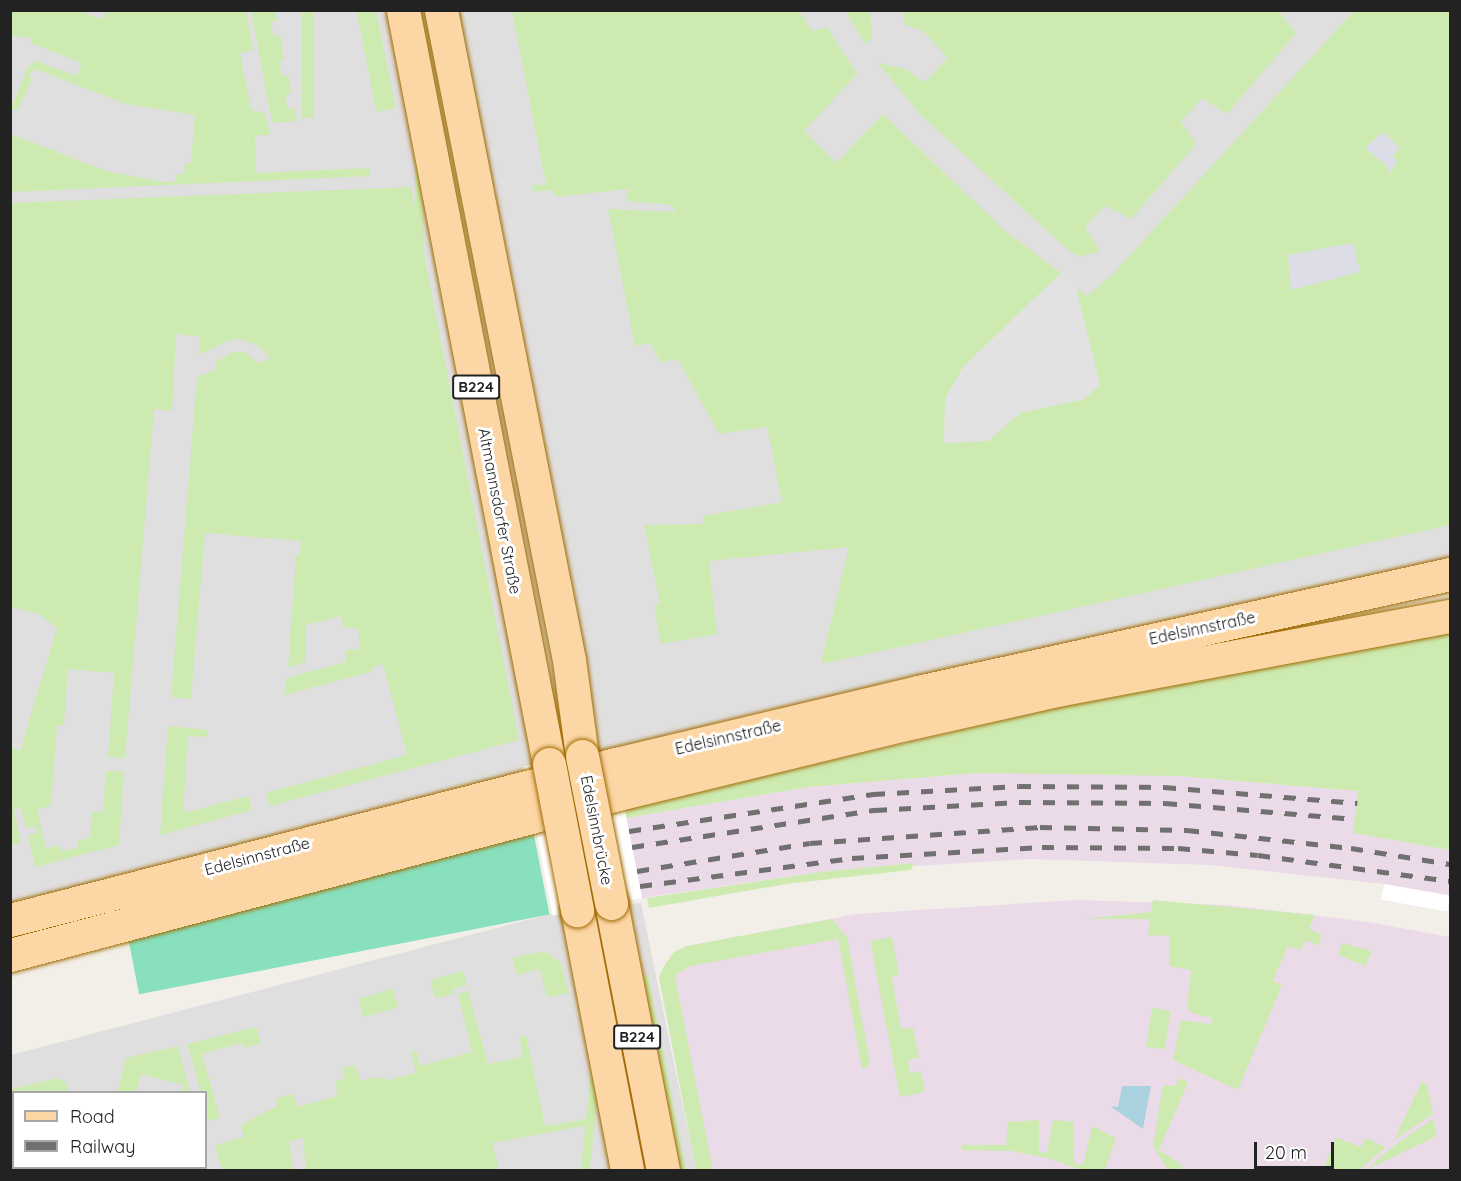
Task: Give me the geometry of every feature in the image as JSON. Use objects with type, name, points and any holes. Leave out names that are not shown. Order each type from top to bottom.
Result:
[{"type":"main road","name":"Altmannsdorfer Straße","points":[[403,10],[627,1170]]},
{"type":"main road","name":"Edelsinnbrücke","points":[[441,10],[569,660],[582,756],[663,1170]]},
{"type":"main road","name":"Edelsinnstraße","points":[[10,920],[627,761],[940,687],[1450,574]]},
{"type":"main road","name":"Edelsinnstraße","points":[[10,955],[622,793],[876,731],[1057,690],[1450,616]]},
{"type":"shaded area","points":[[10,11],[1450,11],[1450,588],[11,909]]},
{"type":"shaded area","points":[[1383,132],[1400,148],[1392,156],[1397,162],[1390,174],[1386,165],[1365,148]]},
{"type":"shaded area","points":[[1353,243],[1360,272],[1291,290],[1288,255]]},
{"type":"shaded area","points":[[1061,273],[1076,289],[1100,385],[1084,399],[1020,413],[988,441],[944,443],[945,399],[963,367]]},
{"type":"shaded area","points":[[1081,772],[1178,776],[1359,791],[1354,833],[1450,850],[1450,895],[1384,884],[1210,865],[1030,859],[820,872],[642,898],[626,818],[808,787],[977,773]]},
{"type":"shaded area","points":[[1077,900],[1228,905],[1368,922],[1450,937],[1450,1170],[696,1170],[659,977],[673,953],[687,946],[856,914]]},
{"type":"shaded area","points":[[641,903],[696,1170],[11,1170],[11,1055],[550,914]]},
{"type":"green space","points":[[11,11],[80,11],[102,19],[106,11],[246,11],[253,50],[240,53],[251,110],[265,113],[270,135],[255,135],[256,173],[369,168],[369,176],[11,192],[11,134],[106,171],[164,182],[175,182],[176,174],[184,175],[185,163],[191,163],[195,115],[126,104],[35,69],[28,76],[32,79],[18,110],[11,109],[27,68],[36,61],[76,76],[82,63],[31,43],[32,38],[11,36]]},
{"type":"green space","points":[[251,11],[279,11],[275,12],[277,20],[271,22],[273,36],[280,35],[284,60],[279,62],[282,76],[288,75],[291,93],[285,95],[288,109],[294,108],[297,121],[272,123]]},
{"type":"green space","points":[[302,11],[314,11],[314,118],[302,118]]},
{"type":"green space","points":[[351,11],[376,11],[396,108],[376,112],[357,13]]},
{"type":"green space","points":[[415,11],[424,11],[424,711],[415,711]]},
{"type":"green space","points":[[512,11],[799,11],[812,31],[827,27],[857,74],[804,131],[836,163],[883,114],[1003,229],[1061,273],[963,367],[945,399],[945,443],[988,441],[1020,413],[1084,399],[1100,385],[1076,289],[1087,296],[1111,276],[1354,11],[1450,11],[1450,525],[827,663],[821,662],[849,547],[709,561],[717,634],[661,644],[654,606],[660,604],[644,525],[703,524],[704,516],[782,502],[767,427],[719,434],[678,360],[660,362],[651,343],[635,346],[608,209],[675,212],[672,205],[626,201],[629,189],[555,197],[553,190],[534,192],[531,185],[546,185]]},
{"type":"green space","points":[[845,11],[870,11],[872,38],[865,44]]},
{"type":"green space","points":[[902,11],[1282,11],[1280,13],[1296,33],[1227,114],[1202,98],[1181,121],[1196,144],[1131,219],[1105,206],[1085,227],[1100,251],[1080,257],[1068,250],[920,114],[878,63],[905,69],[925,82],[948,58],[923,31],[905,25]]},
{"type":"green space","points":[[411,187],[519,740],[270,806],[266,793],[407,755],[383,664],[371,668],[371,672],[284,695],[286,678],[346,662],[345,650],[360,649],[358,628],[343,628],[342,616],[306,625],[306,662],[288,667],[296,555],[300,555],[301,541],[205,533],[191,699],[171,697],[197,377],[215,370],[216,362],[232,352],[245,352],[258,363],[270,358],[259,346],[241,339],[230,340],[199,355],[200,337],[176,334],[172,411],[154,409],[125,758],[108,757],[114,673],[68,669],[64,725],[57,725],[51,805],[37,810],[46,849],[59,845],[61,851],[78,848],[77,842],[90,837],[92,812],[103,812],[106,771],[124,771],[119,845],[35,867],[28,835],[37,833],[36,826],[26,828],[21,807],[14,810],[21,843],[11,845],[11,747],[20,751],[57,628],[39,614],[11,607],[11,203]]},
{"type":"green space","points":[[1450,629],[1450,850],[1353,833],[1358,791],[1178,776],[977,773],[808,787],[626,818],[625,809],[1072,704]]},
{"type":"green space","points":[[168,726],[207,730],[207,737],[188,736],[183,813],[248,796],[252,810],[160,835]]},
{"type":"green space","points":[[534,835],[549,915],[139,994],[124,915]]},
{"type":"green space","points":[[914,863],[911,870],[786,884],[649,908],[647,898],[820,872]]},
{"type":"green space","points":[[1153,900],[1315,915],[1309,929],[1322,935],[1318,946],[1305,940],[1301,950],[1288,946],[1273,981],[1282,985],[1238,1090],[1173,1060],[1181,1020],[1211,1024],[1212,1018],[1192,1013],[1187,1007],[1191,970],[1169,966],[1170,936],[1148,935],[1150,919],[1083,919],[1151,912]]},
{"type":"green space","points":[[832,919],[847,937],[870,1063],[867,1068],[862,1069],[838,939],[690,966],[675,976],[713,1170],[696,1170],[659,977],[664,966],[673,953],[687,946]]},
{"type":"green space","points":[[892,937],[899,975],[892,977],[901,1029],[913,1028],[919,1058],[908,1060],[910,1073],[921,1071],[925,1092],[900,1097],[870,941]]},
{"type":"green space","points":[[1342,943],[1372,951],[1365,966],[1338,955]]},
{"type":"green space","points":[[538,952],[548,953],[560,962],[569,993],[547,997],[540,969],[517,975],[512,958]]},
{"type":"green space","points":[[602,967],[611,968],[590,1170],[581,1170]]},
{"type":"green space","points":[[463,971],[467,985],[453,989],[454,994],[435,998],[430,980]]},
{"type":"green space","points":[[648,975],[686,1170],[676,1170],[641,976]]},
{"type":"green space","points":[[393,989],[398,1007],[364,1017],[358,999]]},
{"type":"green space","points":[[468,991],[488,1064],[523,1057],[519,1036],[526,1036],[545,1126],[593,1118],[594,1124],[492,1143],[499,1170],[306,1170],[303,1138],[289,1141],[293,1170],[222,1170],[215,1145],[244,1137],[241,1125],[277,1106],[276,1099],[293,1094],[298,1107],[337,1096],[336,1081],[345,1078],[342,1068],[355,1065],[361,1081],[377,1077],[390,1080],[416,1073],[411,1052],[416,1050],[420,1066],[472,1052],[458,994]]},
{"type":"green space","points":[[1152,1008],[1171,1011],[1165,1049],[1146,1047]]},
{"type":"green space","points":[[256,1027],[261,1043],[243,1048],[242,1043],[202,1054],[220,1118],[208,1121],[207,1091],[201,1091],[187,1044]]},
{"type":"green space","points":[[178,1046],[190,1091],[182,1091],[184,1085],[141,1074],[136,1091],[117,1091],[126,1058]]},
{"type":"green space","points":[[58,1078],[66,1083],[69,1091],[12,1091],[11,1108],[11,1089]]},
{"type":"green space","points":[[1179,1078],[1188,1082],[1159,1150],[1182,1165],[1180,1170],[1168,1170],[1153,1146],[1163,1085],[1175,1086]]},
{"type":"green space","points":[[1422,1081],[1427,1085],[1433,1114],[1394,1140]]},
{"type":"green space","points":[[1433,1119],[1437,1136],[1366,1170],[1392,1147]]},
{"type":"green space","points":[[1039,1120],[1039,1152],[1047,1153],[1053,1120],[1074,1122],[1074,1163],[1083,1165],[1092,1126],[1116,1138],[1105,1170],[1081,1170],[1048,1158],[1011,1151],[962,1150],[961,1145],[1006,1145],[1008,1122]]},
{"type":"green space","points":[[1336,1137],[1361,1147],[1365,1138],[1386,1147],[1359,1170],[1323,1170]]},
{"type":"water","points":[[1122,1086],[1151,1086],[1143,1129],[1110,1106],[1118,1107]]},
{"type":"pier","points":[[613,749],[642,898],[553,916],[524,766]]},
{"type":"pier","points":[[1384,884],[1450,896],[1447,911],[1381,900]]},
{"type":"railway","points":[[629,831],[873,794],[1019,786],[1164,787],[1357,803]]},
{"type":"railway","points":[[632,847],[875,810],[1019,802],[1165,803],[1355,819]]},
{"type":"railway","points":[[637,871],[810,843],[1040,827],[1187,830],[1351,848],[1450,864]]},
{"type":"railway","points":[[640,886],[852,858],[1042,847],[1178,848],[1258,855],[1450,881]]}]
